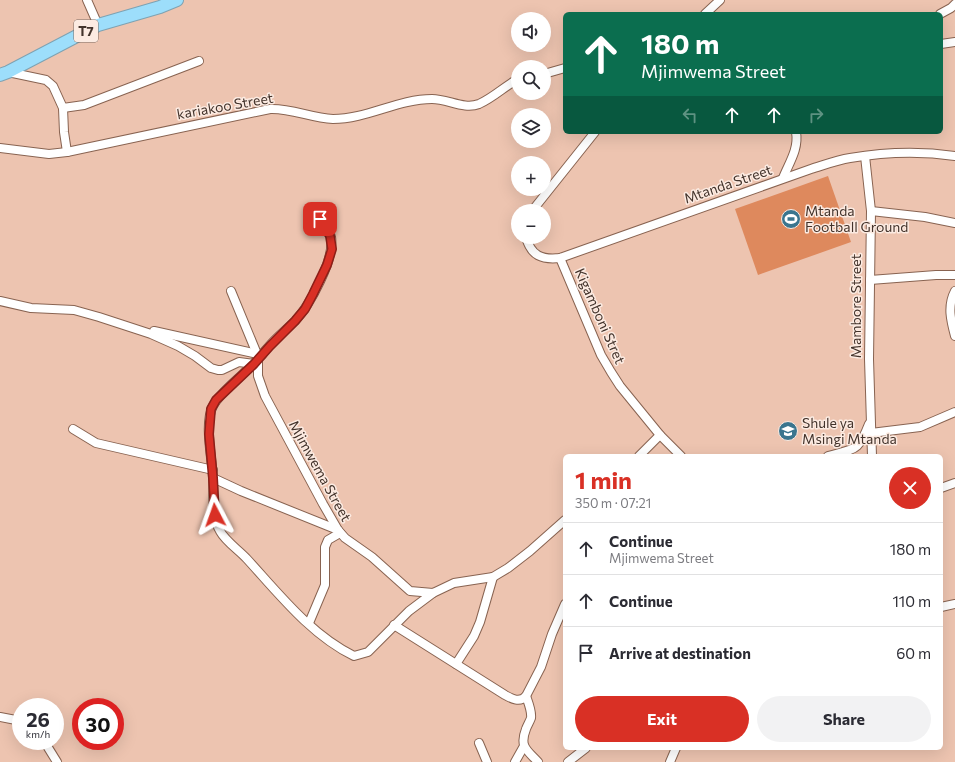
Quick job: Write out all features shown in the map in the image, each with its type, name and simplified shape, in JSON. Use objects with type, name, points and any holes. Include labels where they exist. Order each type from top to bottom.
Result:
[{"type":"highway","name":"T7","points":[[4,73],[98,25],[159,4],[177,0]]},
{"type":"street","points":[[87,0],[98,25]]},
{"type":"street","points":[[707,12],[720,0]]},
{"type":"street","points":[[943,12],[955,4]]},
{"type":"street","points":[[943,44],[955,42]]},
{"type":"street","points":[[63,108],[84,105],[199,61]]},
{"type":"street","points":[[551,72],[563,69]]},
{"type":"street","points":[[4,73],[46,80],[53,86],[63,108],[67,152]]},
{"type":"street","name":"kariakoo Street","points":[[0,148],[49,154],[67,152],[270,108],[279,108],[304,115],[333,119],[364,115],[419,100],[432,99],[450,101],[463,106],[472,106],[480,104],[511,84]]},
{"type":"street","points":[[538,204],[593,134]]},
{"type":"street","points":[[783,178],[796,148],[796,134]]},
{"type":"street","name":"Mtanda Street","points":[[529,244],[531,250],[543,258],[560,258],[783,178],[842,160],[906,152],[955,156]]},
{"type":"street","name":"Mambore Street","points":[[865,156],[871,211],[869,359],[872,454]]},
{"type":"street","points":[[313,210],[330,236],[332,249],[322,276],[305,309],[295,321],[216,400],[211,409],[209,434],[215,515],[220,531],[286,601],[332,644],[354,656],[368,652],[394,625],[432,592]]},
{"type":"street","points":[[871,211],[925,217],[955,223]]},
{"type":"street","name":"Kigamboni Stret","points":[[560,258],[601,355],[610,372],[660,435],[678,454]]},
{"type":"street","points":[[870,280],[955,275]]},
{"type":"street","points":[[955,291],[950,304],[951,319],[955,336]]},
{"type":"street","name":"Mjimwema Street","points":[[231,292],[258,358],[258,376],[265,396],[339,532],[372,557],[410,591],[432,592],[454,583],[492,577],[508,568],[530,551],[563,522]]},
{"type":"street","points":[[0,301],[31,308],[74,310],[120,324],[151,334],[178,346],[211,368],[222,370],[239,362],[258,358]]},
{"type":"street","points":[[120,324],[258,358]]},
{"type":"street","points":[[871,433],[920,427],[955,412]]},
{"type":"street","points":[[835,454],[855,448],[859,445],[871,420]]},
{"type":"street","points":[[73,430],[96,443],[213,474],[240,491],[339,532]]},
{"type":"street","points":[[641,454],[660,435]]},
{"type":"street","points":[[943,487],[955,483]]},
{"type":"street","points":[[308,623],[324,584],[325,547],[328,540],[339,532]]},
{"type":"street","points":[[456,664],[474,636],[480,622],[492,577]]},
{"type":"street","points":[[943,607],[955,604]]},
{"type":"street","points":[[394,625],[515,700],[523,699],[526,696],[541,667],[552,634],[563,609]]},
{"type":"street","points":[[526,696],[531,712],[531,719],[524,735],[523,742],[524,746],[538,762]]},
{"type":"street","points":[[0,717],[12,719]]},
{"type":"street","points":[[479,743],[487,762]]},
{"type":"street","points":[[515,762],[524,746]]},
{"type":"street","points":[[50,750],[57,762]]},
{"type":"street","points":[[568,762],[583,750]]},
{"type":"street","points":[[670,762],[675,750]]},
{"type":"shaded area","name":"Mtanda Football Ground","points":[[828,176],[851,242],[758,275],[735,209]]},
{"type":"place","name":"Mtanda Football Ground","points":[[791,219]]},
{"type":"place","name":"Shule ya Msingi Mtanda","points":[[788,431]]},
{"type":"route","points":[[215,515],[209,434],[211,409],[216,400],[258,360],[305,309],[327,265],[332,249],[330,236],[320,219]]}]
